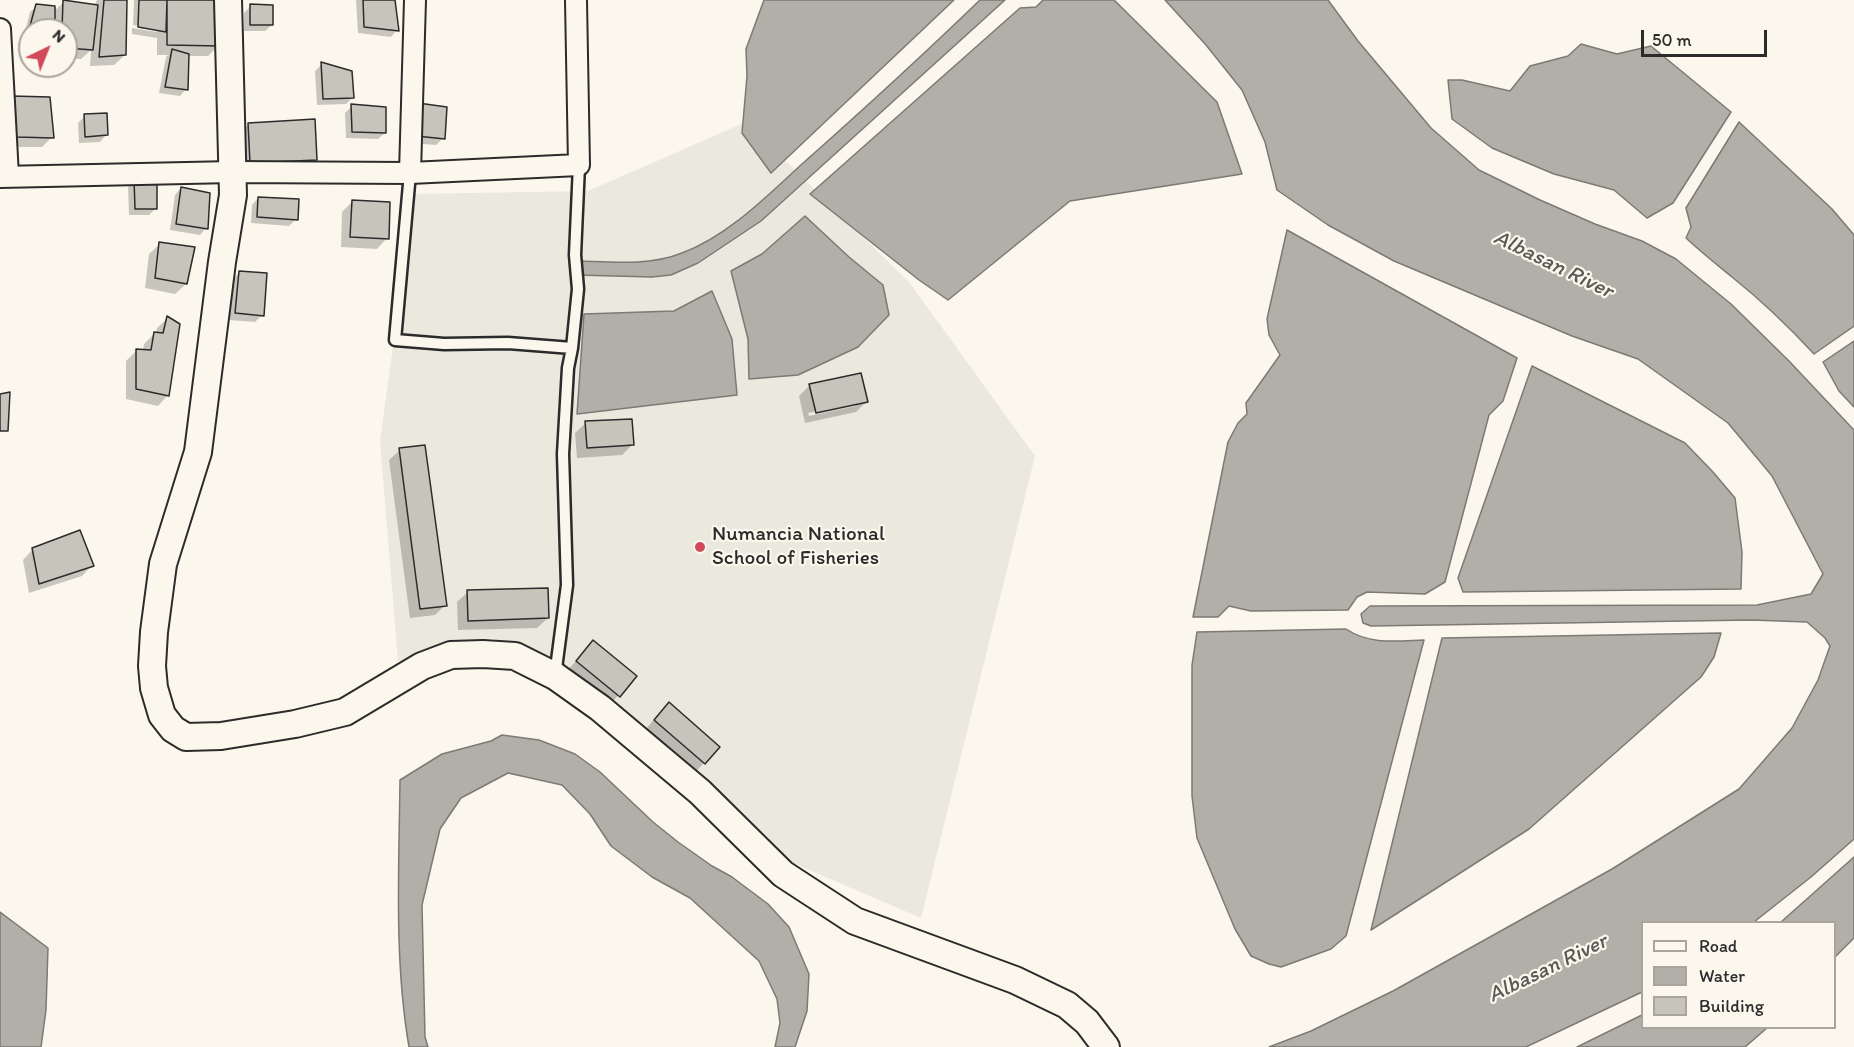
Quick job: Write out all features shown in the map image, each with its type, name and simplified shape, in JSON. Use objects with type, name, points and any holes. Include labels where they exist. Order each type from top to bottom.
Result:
[{"type":"street","points":[[228,0],[233,195],[222,262],[198,452],[162,564],[154,632],[152,666],[154,688],[162,715],[173,729],[186,737],[221,736],[295,724],[345,712],[422,666],[451,655],[515,656],[555,676],[600,708],[700,792],[783,874],[855,921],[1015,980],[1067,1005],[1087,1023],[1106,1047]]},
{"type":"street","points":[[410,172],[415,0]]},
{"type":"street","points":[[0,29],[4,177],[233,172],[410,172],[579,165],[576,0]]},
{"type":"lane","points":[[555,676],[567,585],[563,454],[568,368],[578,290],[575,255],[579,165]]},
{"type":"lane","points":[[410,172],[395,340],[444,344],[508,343],[572,348]]},
{"type":"shaded area","name":"Numancia National School of Fisheries","points":[[746,122],[909,282],[1035,456],[921,918],[793,863],[574,677],[493,638],[398,661],[380,441],[414,194],[588,191]]},
{"type":"water","points":[[764,0],[954,0],[771,173],[742,133],[747,76],[746,49]]},
{"type":"water","points":[[980,0],[1005,0],[761,221],[698,263],[671,275],[652,277],[576,275],[578,261],[644,262],[657,260],[699,246],[731,226],[761,202]]},
{"type":"water","points":[[1043,0],[1114,0],[1217,102],[1242,174],[1070,201],[948,300],[919,280],[810,194],[1020,8],[1036,7]]},
{"type":"water","name":"Albasan River","points":[[1165,0],[1328,0],[1358,41],[1431,128],[1479,170],[1595,224],[1642,241],[1676,259],[1731,304],[1854,430],[1854,839],[1755,921],[1641,921],[1641,992],[1526,1047],[1269,1047],[1311,1031],[1393,991],[1612,869],[1739,789],[1792,728],[1818,680],[1830,646],[1825,638],[1807,622],[1751,620],[1371,626],[1363,623],[1361,614],[1370,606],[1757,605],[1811,594],[1823,574],[1772,476],[1728,423],[1638,359],[1572,336],[1394,261],[1328,225],[1277,190],[1265,142],[1242,90],[1206,45]]},
{"type":"water","points":[[1581,44],[1617,54],[1651,46],[1731,112],[1673,203],[1647,218],[1614,190],[1554,174],[1492,148],[1452,119],[1448,80],[1462,80],[1510,91],[1530,66],[1568,56]]},
{"type":"water","points":[[1739,122],[1832,209],[1854,235],[1854,326],[1814,354],[1765,305],[1686,238],[1691,227],[1686,208]]},
{"type":"water","points":[[805,216],[883,285],[889,315],[858,347],[798,375],[749,379],[748,339],[731,271],[762,254]]},
{"type":"water","points":[[1287,230],[1517,358],[1503,401],[1489,415],[1445,582],[1425,594],[1367,592],[1357,597],[1348,610],[1251,611],[1229,606],[1218,617],[1193,617],[1228,442],[1238,423],[1247,414],[1246,403],[1280,355],[1269,335],[1267,319]]},
{"type":"water","points":[[712,291],[732,339],[737,395],[577,414],[584,314],[674,311]]},
{"type":"water","points":[[1854,341],[1854,407],[1839,391],[1823,362]]},
{"type":"water","points":[[1532,366],[1685,443],[1713,472],[1735,498],[1742,552],[1741,589],[1463,592],[1458,578]]},
{"type":"water","points":[[1346,629],[1374,640],[1424,640],[1346,936],[1331,949],[1281,967],[1251,956],[1235,929],[1197,838],[1192,796],[1192,665],[1197,632]]},
{"type":"water","points":[[1721,633],[1714,657],[1701,677],[1529,829],[1371,930],[1442,638]]},
{"type":"water","points":[[502,735],[539,740],[575,754],[600,772],[653,822],[678,842],[732,877],[768,904],[789,927],[809,974],[807,1011],[795,1047],[775,1047],[780,1023],[777,999],[759,961],[690,898],[652,877],[611,846],[590,814],[562,785],[508,773],[461,798],[440,829],[422,905],[425,1037],[428,1047],[409,1047],[399,947],[400,780],[442,754],[491,741]]},
{"type":"water","points":[[1854,857],[1854,938],[1836,956],[1836,921],[1782,921]]},
{"type":"water","points":[[0,912],[48,948],[46,1010],[41,1047],[0,1047]]},
{"type":"water","points":[[1641,1015],[1641,1029],[1766,1029],[1745,1047],[1577,1047]]},
{"type":"building","points":[[63,0],[98,5],[93,50],[78,49],[78,18],[62,18]]},
{"type":"building","points":[[104,0],[127,0],[126,55],[99,57]]},
{"type":"building","points":[[139,0],[167,0],[166,32],[138,27]]},
{"type":"building","points":[[167,0],[219,0],[220,46],[167,45]]},
{"type":"building","points":[[363,0],[395,0],[399,31],[364,27]]},
{"type":"building","points":[[36,4],[55,6],[55,18],[32,18]]},
{"type":"building","points":[[250,4],[273,5],[273,25],[250,25]]},
{"type":"building","points":[[172,49],[189,54],[188,90],[165,87]]},
{"type":"building","points":[[321,62],[352,71],[354,98],[323,99]]},
{"type":"building","points":[[12,96],[50,97],[54,138],[16,137]]},
{"type":"building","points":[[418,103],[447,107],[445,139],[416,136]]},
{"type":"building","points":[[351,104],[386,107],[386,133],[352,132]]},
{"type":"building","points":[[107,113],[108,135],[85,137],[84,114]]},
{"type":"building","points":[[315,119],[317,160],[250,163],[248,123]]},
{"type":"building","points":[[134,179],[157,183],[157,209],[135,209]]},
{"type":"building","points":[[181,187],[210,193],[208,229],[176,224]]},
{"type":"building","points":[[258,197],[299,199],[298,220],[257,217]]},
{"type":"building","points":[[352,200],[390,202],[389,239],[350,237]]},
{"type":"building","points":[[159,242],[195,247],[187,284],[155,278]]},
{"type":"building","points":[[239,271],[267,273],[264,316],[235,313]]},
{"type":"building","points":[[167,316],[180,324],[169,396],[136,389],[136,349],[151,350],[154,332],[163,333]]},
{"type":"building","points":[[861,373],[868,402],[816,413],[809,384]]},
{"type":"building","points":[[10,392],[8,431],[0,431],[0,394]]},
{"type":"building","points":[[632,419],[634,445],[587,448],[585,421]]},
{"type":"building","points":[[425,445],[447,606],[420,609],[399,448]]},
{"type":"building","points":[[80,530],[94,566],[39,584],[32,548]]},
{"type":"building","points":[[548,588],[549,618],[468,621],[467,590]]},
{"type":"building","points":[[593,640],[637,676],[620,697],[576,661]]},
{"type":"building","points":[[669,702],[720,747],[705,764],[654,720]]},
{"type":"place","name":"Numancia National School of Fisheries","points":[[700,547]]}]
